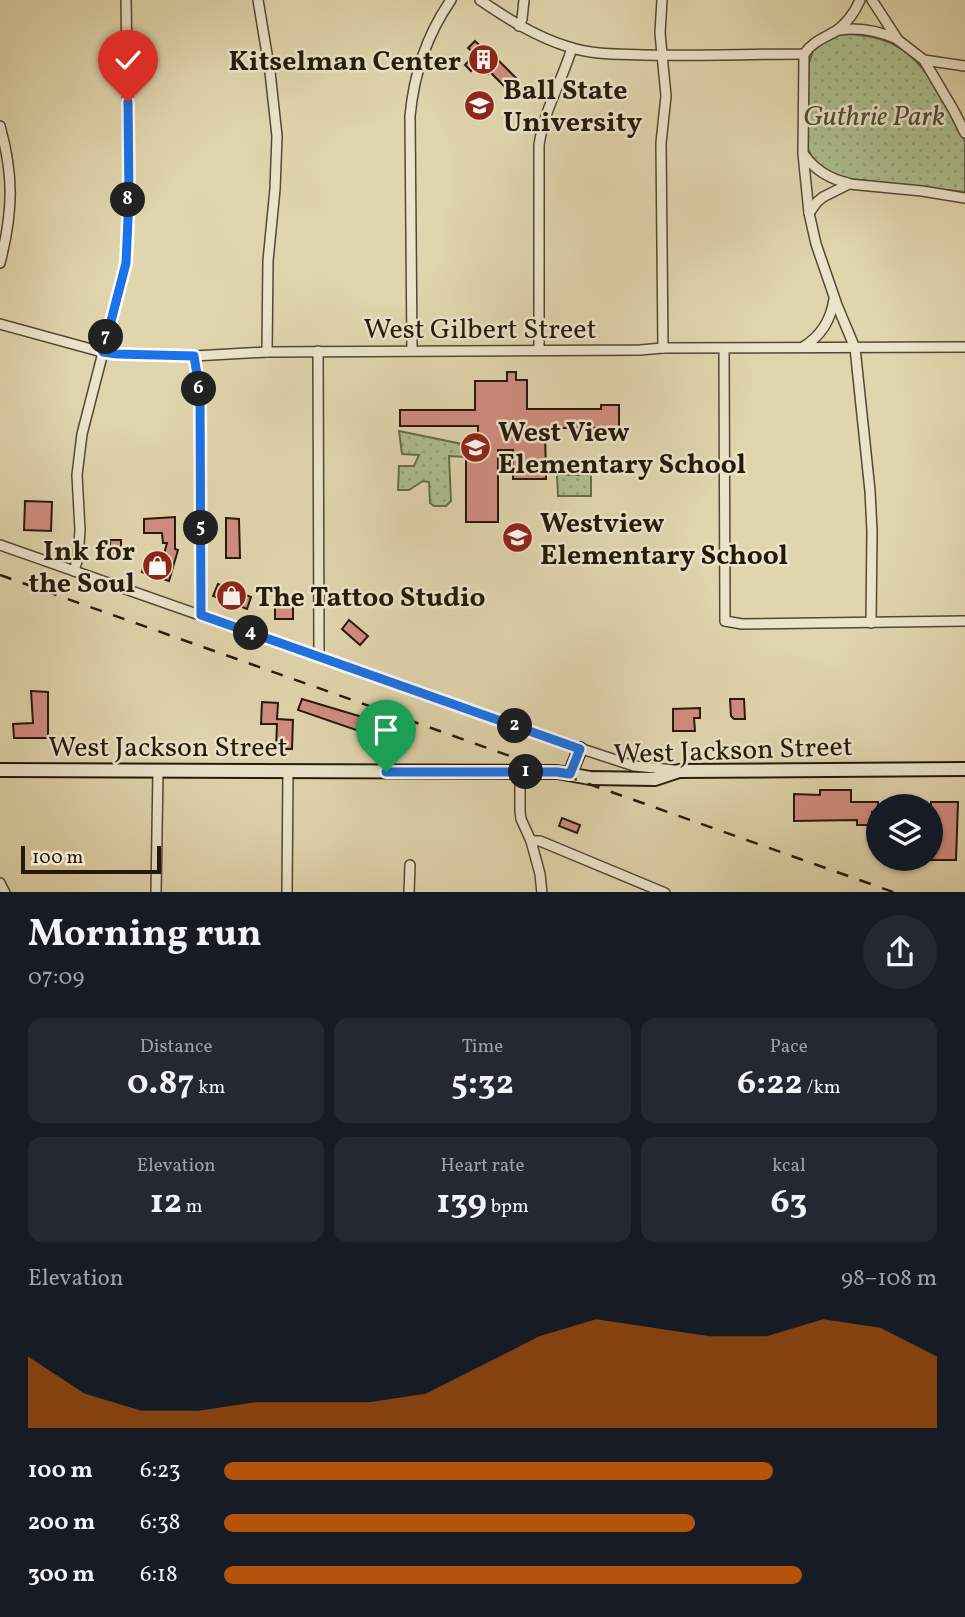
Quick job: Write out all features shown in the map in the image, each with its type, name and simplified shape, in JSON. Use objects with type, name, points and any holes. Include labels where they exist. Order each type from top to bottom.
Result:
[{"type":"main road","points":[[570,774],[580,749]]},
{"type":"main road","name":"West Jackson Street","points":[[0,770],[520,772],[570,774],[590,778],[655,779],[679,771],[965,769]]},
{"type":"street","points":[[74,571],[80,530],[77,493],[82,434],[126,263],[129,197],[126,0]]},
{"type":"street","points":[[258,0],[270,72],[276,136],[275,188],[268,261],[267,352]]},
{"type":"street","points":[[412,350],[412,94],[424,49],[451,0]]},
{"type":"street","points":[[480,0],[519,26],[546,39],[572,48],[607,54],[804,54]]},
{"type":"street","points":[[519,26],[524,0]]},
{"type":"street","points":[[662,0],[660,33],[666,96],[661,143],[663,348]]},
{"type":"street","points":[[860,0],[851,16],[837,30],[813,43],[804,54],[803,154],[816,244],[855,348],[870,491],[871,622]]},
{"type":"street","points":[[872,0],[898,40]]},
{"type":"street","points":[[837,30],[868,30],[888,35],[924,60],[965,134]]},
{"type":"street","points":[[539,350],[539,145],[545,116],[572,48]]},
{"type":"street","points":[[924,60],[965,66]]},
{"type":"street","points":[[0,126],[11,190],[7,236],[0,262]]},
{"type":"street","points":[[803,154],[817,170],[849,184],[965,198]]},
{"type":"street","points":[[810,213],[823,197],[849,184]]},
{"type":"street","points":[[801,348],[818,336],[826,325],[834,297]]},
{"type":"street","name":"West Gilbert Street","points":[[0,324],[103,352],[194,356],[318,351],[965,347]]},
{"type":"street","points":[[724,349],[725,621],[742,624],[965,621]]},
{"type":"street","points":[[318,351],[319,657]]},
{"type":"street","points":[[194,356],[200,393],[201,615]]},
{"type":"street","points":[[0,545],[580,749],[634,766],[679,771]]},
{"type":"street","points":[[156,892],[158,771]]},
{"type":"street","points":[[287,892],[288,771]]},
{"type":"street","points":[[520,772],[521,819],[531,841],[542,892]]},
{"type":"street","points":[[531,841],[540,841],[664,892]]},
{"type":"street","points":[[409,892],[410,865]]},
{"type":"street","points":[[0,883],[5,892]]},
{"type":"green space","name":"Guthrie Park","points":[[844,34],[863,35],[894,44],[917,62],[927,74],[964,138],[965,192],[851,179],[827,171],[811,156],[806,140],[809,63],[814,48],[832,37]]},
{"type":"green space","points":[[399,431],[462,444],[466,448],[466,457],[449,456],[451,501],[446,506],[434,506],[430,503],[429,482],[423,481],[409,490],[398,490],[399,466],[414,466],[419,455],[402,454]]},
{"type":"green space","points":[[557,475],[591,475],[591,496],[558,496]]},
{"type":"building","name":"Kitselman Center","points":[[475,41],[516,78],[508,86],[505,87],[490,72],[488,74],[477,65],[471,71],[465,65],[475,54],[468,48]]},
{"type":"building","name":"Westview Elementary School","points":[[507,372],[516,372],[516,380],[527,380],[527,409],[601,409],[601,405],[619,405],[619,428],[545,428],[546,479],[513,479],[513,450],[498,450],[498,522],[466,522],[466,448],[478,448],[478,426],[400,426],[400,410],[475,410],[475,381],[507,381]]},
{"type":"building","points":[[25,501],[52,502],[51,531],[24,530]]},
{"type":"building","points":[[175,517],[175,549],[178,550],[169,581],[142,572],[147,556],[162,561],[167,543],[163,543],[162,533],[144,533],[144,519]]},
{"type":"building","points":[[226,518],[239,519],[240,558],[226,558]]},
{"type":"building","points":[[110,540],[121,540],[121,558],[110,558]]},
{"type":"building","name":"The Tattoo Studio","points":[[218,584],[251,597],[247,609],[213,596]]},
{"type":"building","points":[[275,604],[293,604],[293,619],[275,619]]},
{"type":"building","points":[[349,620],[368,636],[360,645],[342,629]]},
{"type":"building","points":[[31,691],[48,692],[48,738],[14,738],[13,724],[33,723]]},
{"type":"building","points":[[302,699],[389,725],[385,740],[298,710]]},
{"type":"building","points":[[730,699],[744,699],[745,719],[734,719],[731,716]]},
{"type":"building","points":[[262,702],[278,703],[277,719],[293,720],[292,749],[276,749],[277,724],[261,724]]},
{"type":"building","points":[[700,708],[700,718],[694,718],[695,731],[673,731],[673,709]]},
{"type":"building","points":[[820,790],[851,790],[851,802],[866,802],[866,825],[857,825],[857,820],[794,821],[794,794],[820,795]]},
{"type":"building","points":[[943,802],[958,802],[956,860],[943,860]]},
{"type":"building","points":[[562,818],[580,825],[577,833],[559,826]]},
{"type":"railway","points":[[0,575],[893,892]]},
{"type":"place","name":"Kitselman Center","points":[[484,60]]},
{"type":"place","name":"Ball State University","points":[[480,105]]},
{"type":"place","name":"West View Elementary School","points":[[475,447]]},
{"type":"place","name":"Westview Elementary School","points":[[517,538]]},
{"type":"place","name":"Ink for the Soul","points":[[158,566]]},
{"type":"place","name":"The Tattoo Studio","points":[[232,596]]},
{"type":"route","points":[[128,102],[129,197],[126,263],[103,352],[194,356],[200,393],[201,615],[580,749],[570,774],[386,772]]}]
